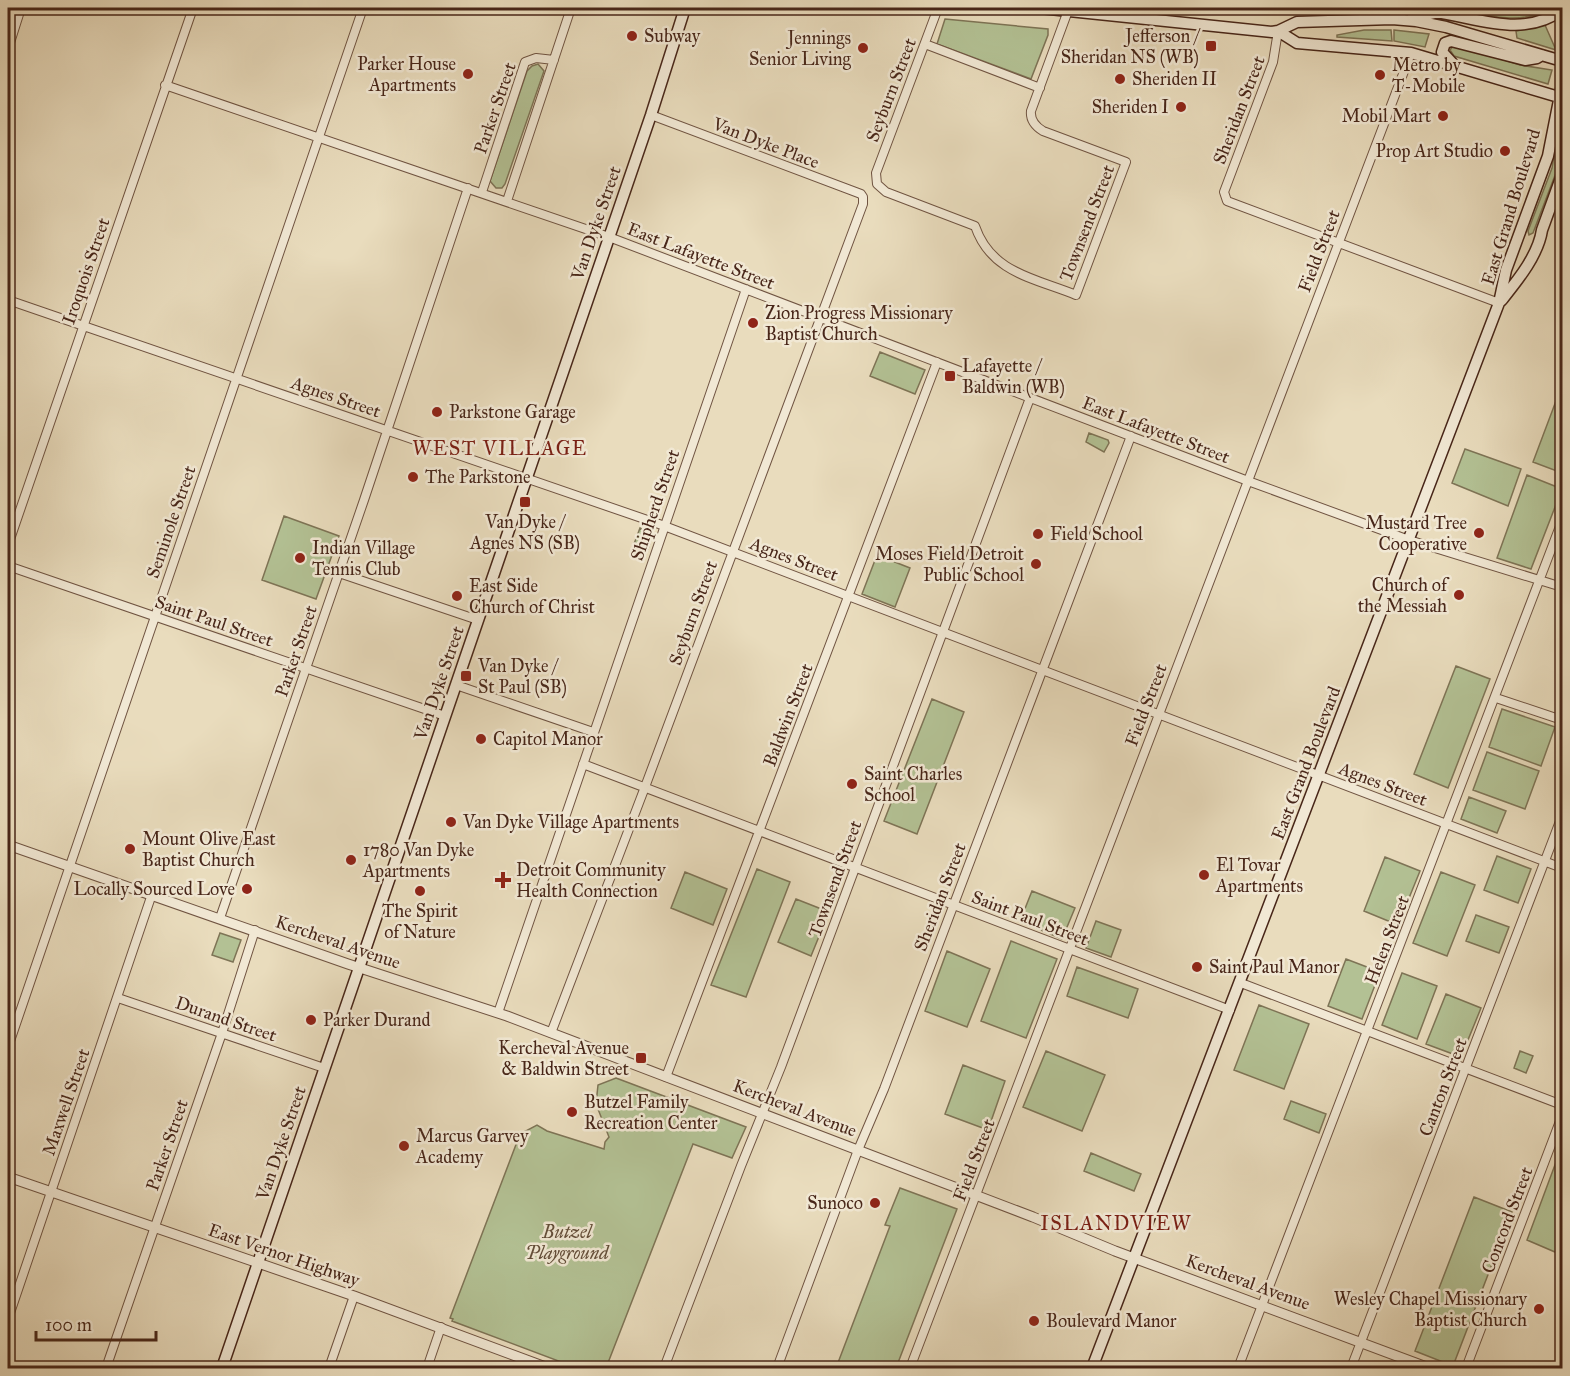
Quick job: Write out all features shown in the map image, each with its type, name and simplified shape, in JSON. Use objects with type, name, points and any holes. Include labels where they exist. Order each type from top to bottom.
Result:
[{"type":"main road","name":"Van Dyke Street","points":[[222,1368],[651,115],[685,8]]},
{"type":"main road","points":[[1040,8],[1278,31],[1297,43],[1411,53],[1561,97]]},
{"type":"main road","points":[[1401,20],[1434,13],[1517,26],[1546,20],[1563,10]]},
{"type":"main road","points":[[1278,31],[1297,22],[1401,20],[1446,27],[1563,61]]},
{"type":"main road","points":[[1455,66],[1442,52],[1445,43],[1451,40],[1525,60],[1542,55]]},
{"type":"main road","name":"East Grand Boulevard","points":[[1092,1368],[1499,303],[1506,270],[1548,156],[1563,85]]},
{"type":"main road","points":[[1551,134],[1563,120]]},
{"type":"main road","name":"East Grand Boulevard","points":[[1499,303],[1530,261],[1541,238],[1563,175]]},
{"type":"main road","points":[[1520,229],[1521,237],[1529,243],[1537,240],[1542,230]]},
{"type":"street","points":[[8,49],[21,8]]},
{"type":"street","name":"Iroquois Street","points":[[8,544],[193,8]]},
{"type":"street","name":"Seminole Street","points":[[8,1047],[363,8]]},
{"type":"street","points":[[507,201],[571,8]]},
{"type":"street","name":"Seyburn Street","points":[[938,8],[876,173],[877,184],[886,192],[975,226],[981,243],[999,263],[1076,295]]},
{"type":"street","points":[[925,44],[1040,88],[1068,9]]},
{"type":"street","name":"Sheridan Street","points":[[1278,31],[1273,62],[1224,192],[1225,198],[1230,202],[1338,243]]},
{"type":"street","name":"Field Street","points":[[910,1368],[1411,53]]},
{"type":"street","name":"Parker Street","points":[[482,192],[525,62],[536,58],[554,60]]},
{"type":"street","name":"East Lafayette Street","points":[[165,85],[609,237],[1248,481],[1409,540],[1563,587]]},
{"type":"street","name":"Townsend Street","points":[[1040,88],[1031,111],[1033,122],[1043,130],[1126,162],[1076,295]]},
{"type":"street","name":"Van Dyke Place","points":[[651,115],[861,194],[863,204]]},
{"type":"street","name":"Parker Street","points":[[220,918],[468,188]]},
{"type":"street","name":"Seyburn Street","points":[[551,1033],[863,204]]},
{"type":"street","points":[[1338,243],[1499,303]]},
{"type":"street","name":"Shipherd Street","points":[[583,764],[746,289]]},
{"type":"street","name":"Agnes Street","points":[[8,300],[664,526],[1563,868]]},
{"type":"street","name":"Baldwin Street","points":[[666,1077],[937,362]]},
{"type":"street","name":"Townsend Street","points":[[664,1368],[855,867],[1030,398]]},
{"type":"street","name":"Sheridan Street","points":[[777,1368],[1131,436]]},
{"type":"street","name":"Helen Street","points":[[1238,1368],[1563,521]]},
{"type":"street","name":"Saint Paul Street","points":[[8,566],[445,716]]},
{"type":"street","points":[[339,573],[478,620]]},
{"type":"street","points":[[456,685],[593,732]]},
{"type":"street","points":[[1496,698],[1563,720]]},
{"type":"street","points":[[498,1013],[583,764]]},
{"type":"street","name":"Saint Paul Street","points":[[583,764],[1230,1010]]},
{"type":"street","name":"Canton Street","points":[[1351,1368],[1563,816]]},
{"type":"street","name":"Kercheval Avenue","points":[[8,845],[358,967],[498,1013],[1134,1258],[1429,1368]]},
{"type":"street","name":"Maxwell Street","points":[[8,1319],[152,894]]},
{"type":"street","name":"Parker Street","points":[[106,1368],[222,1033],[255,930]]},
{"type":"street","points":[[1241,983],[1563,1105]]},
{"type":"street","name":"Durand Street","points":[[118,998],[324,1068]]},
{"type":"street","name":"Concord Street","points":[[1466,1368],[1563,1116]]},
{"type":"street","name":"East Vernor Highway","points":[[8,1177],[354,1296],[548,1368]]},
{"type":"street","points":[[329,1368],[354,1296]]},
{"type":"street","points":[[427,1368],[441,1327]]},
{"type":"green space","points":[[1449,8],[1552,8],[1540,14],[1514,18],[1488,16]]},
{"type":"green space","points":[[945,19],[1048,29],[1048,35],[1031,79],[937,44]]},
{"type":"green space","points":[[1545,25],[1556,50],[1517,38],[1516,31]]},
{"type":"green space","points":[[1364,30],[1391,30],[1392,41],[1337,37],[1337,35]]},
{"type":"green space","points":[[1394,30],[1429,34],[1425,47],[1394,41]]},
{"type":"green space","points":[[1457,45],[1520,65],[1552,70],[1548,84],[1454,56],[1450,50]]},
{"type":"green space","points":[[538,64],[544,71],[505,184],[502,188],[496,188],[490,181],[527,71]]},
{"type":"green space","points":[[1562,126],[1562,157],[1533,233],[1529,235],[1528,231],[1552,168],[1558,132]]},
{"type":"green space","points":[[880,352],[925,370],[915,394],[870,376]]},
{"type":"green space","points":[[1562,385],[1562,473],[1533,462]]},
{"type":"green space","points":[[1089,433],[1108,440],[1109,443],[1104,452],[1086,442]]},
{"type":"green space","points":[[1465,449],[1521,469],[1508,506],[1452,483]]},
{"type":"green space","points":[[1527,475],[1562,489],[1531,569],[1497,558]]},
{"type":"green space","name":"Indian Village Tennis Club","points":[[284,516],[339,536],[316,599],[262,580]]},
{"type":"green space","points":[[640,528],[653,533],[648,549],[634,544]]},
{"type":"green space","points":[[877,555],[910,568],[895,607],[862,594]]},
{"type":"green space","points":[[1456,666],[1490,679],[1448,788],[1414,774]]},
{"type":"green space","points":[[932,699],[964,712],[917,834],[884,821]]},
{"type":"green space","points":[[1502,709],[1555,727],[1541,766],[1489,747]]},
{"type":"green space","points":[[1487,752],[1539,771],[1525,809],[1473,790]]},
{"type":"green space","points":[[1469,797],[1506,811],[1497,833],[1461,819]]},
{"type":"green space","points":[[1497,856],[1531,869],[1518,903],[1484,890]]},
{"type":"green space","points":[[1385,857],[1420,871],[1398,925],[1364,911]]},
{"type":"green space","points":[[757,869],[790,882],[746,997],[711,985]]},
{"type":"green space","points":[[685,872],[727,889],[713,925],[671,908]]},
{"type":"green space","points":[[1441,872],[1475,885],[1447,956],[1413,943]]},
{"type":"green space","points":[[1032,891],[1075,908],[1062,939],[1020,921]]},
{"type":"green space","points":[[796,899],[829,912],[811,956],[778,942]]},
{"type":"green space","points":[[1476,915],[1509,927],[1499,953],[1466,941]]},
{"type":"green space","points":[[1096,921],[1121,930],[1111,957],[1086,948]]},
{"type":"green space","points":[[220,933],[241,940],[233,962],[212,955]]},
{"type":"green space","points":[[1011,941],[1057,959],[1026,1038],[981,1021]]},
{"type":"green space","points":[[947,951],[990,969],[967,1027],[925,1011]]},
{"type":"green space","points":[[1346,959],[1380,972],[1362,1019],[1328,1006]]},
{"type":"green space","points":[[1077,967],[1138,989],[1128,1018],[1067,996]]},
{"type":"green space","points":[[1402,973],[1437,986],[1417,1039],[1382,1025]]},
{"type":"green space","points":[[1446,994],[1481,1008],[1461,1057],[1426,1044]]},
{"type":"green space","points":[[1259,1005],[1309,1024],[1284,1089],[1234,1070]]},
{"type":"green space","points":[[1046,1051],[1105,1075],[1082,1131],[1023,1107]]},
{"type":"green space","points":[[1520,1051],[1533,1056],[1526,1073],[1514,1068]]},
{"type":"green space","points":[[963,1065],[1005,1081],[988,1130],[945,1114]]},
{"type":"green space","name":"Butzel Playground","points":[[616,1078],[746,1127],[732,1158],[693,1144],[606,1368],[577,1368],[452,1321],[453,1319],[450,1318],[520,1134],[537,1125],[547,1131],[604,1149],[609,1137],[596,1104],[598,1085]]},
{"type":"green space","points":[[1291,1101],[1326,1114],[1319,1133],[1284,1119]]},
{"type":"green space","points":[[1562,1146],[1562,1255],[1527,1240]]},
{"type":"green space","points":[[1091,1153],[1141,1174],[1134,1191],[1084,1171]]},
{"type":"green space","points":[[900,1188],[957,1209],[896,1368],[836,1368],[890,1226],[885,1225]]},
{"type":"green space","points":[[1474,1197],[1512,1212],[1453,1366],[1415,1351]]},
{"type":"place","name":"Subway","points":[[632,36]]},
{"type":"place","name":"Jefferson / Sheridan NS (WB)","points":[[1211,46]]},
{"type":"place","name":"Jennings Senior Living","points":[[863,48]]},
{"type":"place","name":"Parker House Apartments","points":[[468,74]]},
{"type":"place","name":"Metro by T-Mobile","points":[[1380,75]]},
{"type":"place","name":"Sheriden II","points":[[1120,79]]},
{"type":"place","name":"Sheriden I","points":[[1181,107]]},
{"type":"place","name":"Mobil Mart","points":[[1443,116]]},
{"type":"place","name":"Prop Art Studio","points":[[1505,151]]},
{"type":"place","name":"Zion Progress Missionary Baptist Church","points":[[753,323]]},
{"type":"place","name":"Lafayette / Baldwin (WB)","points":[[950,376]]},
{"type":"place","name":"Parkstone Garage","points":[[437,412]]},
{"type":"place","name":"The Parkstone","points":[[413,477]]},
{"type":"place","name":"Van Dyke / Agnes NS (SB)","points":[[525,502]]},
{"type":"place","name":"Mustard Tree Cooperative","points":[[1479,533]]},
{"type":"place","name":"Field School","points":[[1038,534]]},
{"type":"place","name":"Indian Village Tennis Club","points":[[300,558]]},
{"type":"place","name":"Moses Field Detroit Public School","points":[[1036,564]]},
{"type":"place","name":"Church of the Messiah","points":[[1459,595]]},
{"type":"place","name":"East Side Church of Christ","points":[[457,596]]},
{"type":"place","name":"Van Dyke / St Paul (SB)","points":[[466,676]]},
{"type":"place","name":"Capitol Manor","points":[[481,739]]},
{"type":"place","name":"Saint Charles School","points":[[852,784]]},
{"type":"place","name":"Van Dyke Village Apartments","points":[[451,822]]},
{"type":"place","name":"Mount Olive East Baptist Church","points":[[130,849]]},
{"type":"place","name":"1780 Van Dyke Apartments","points":[[351,860]]},
{"type":"place","name":"El Tovar Apartments","points":[[1204,875]]},
{"type":"place","name":"Detroit Community Health Connection","points":[[503,880]]},
{"type":"place","name":"Locally Sourced Love","points":[[247,889]]},
{"type":"place","name":"The Spirit of Nature","points":[[420,891]]},
{"type":"place","name":"Saint Paul Manor","points":[[1197,967]]},
{"type":"place","name":"Parker Durand","points":[[311,1020]]},
{"type":"place","name":"Kercheval Avenue & Baldwin Street","points":[[641,1058]]},
{"type":"place","name":"Butzel Family Recreation Center","points":[[572,1112]]},
{"type":"place","name":"Marcus Garvey Academy","points":[[404,1146]]},
{"type":"place","name":"Sunoco","points":[[875,1203]]},
{"type":"place","name":"Wesley Chapel Missionary Baptist Church","points":[[1539,1309]]},
{"type":"place","name":"Boulevard Manor","points":[[1034,1321]]},
{"type":"district","name":"WEST VILLAGE","points":[[500,448]]},
{"type":"district","name":"ISLANDVIEW","points":[[1116,1223]]}]
